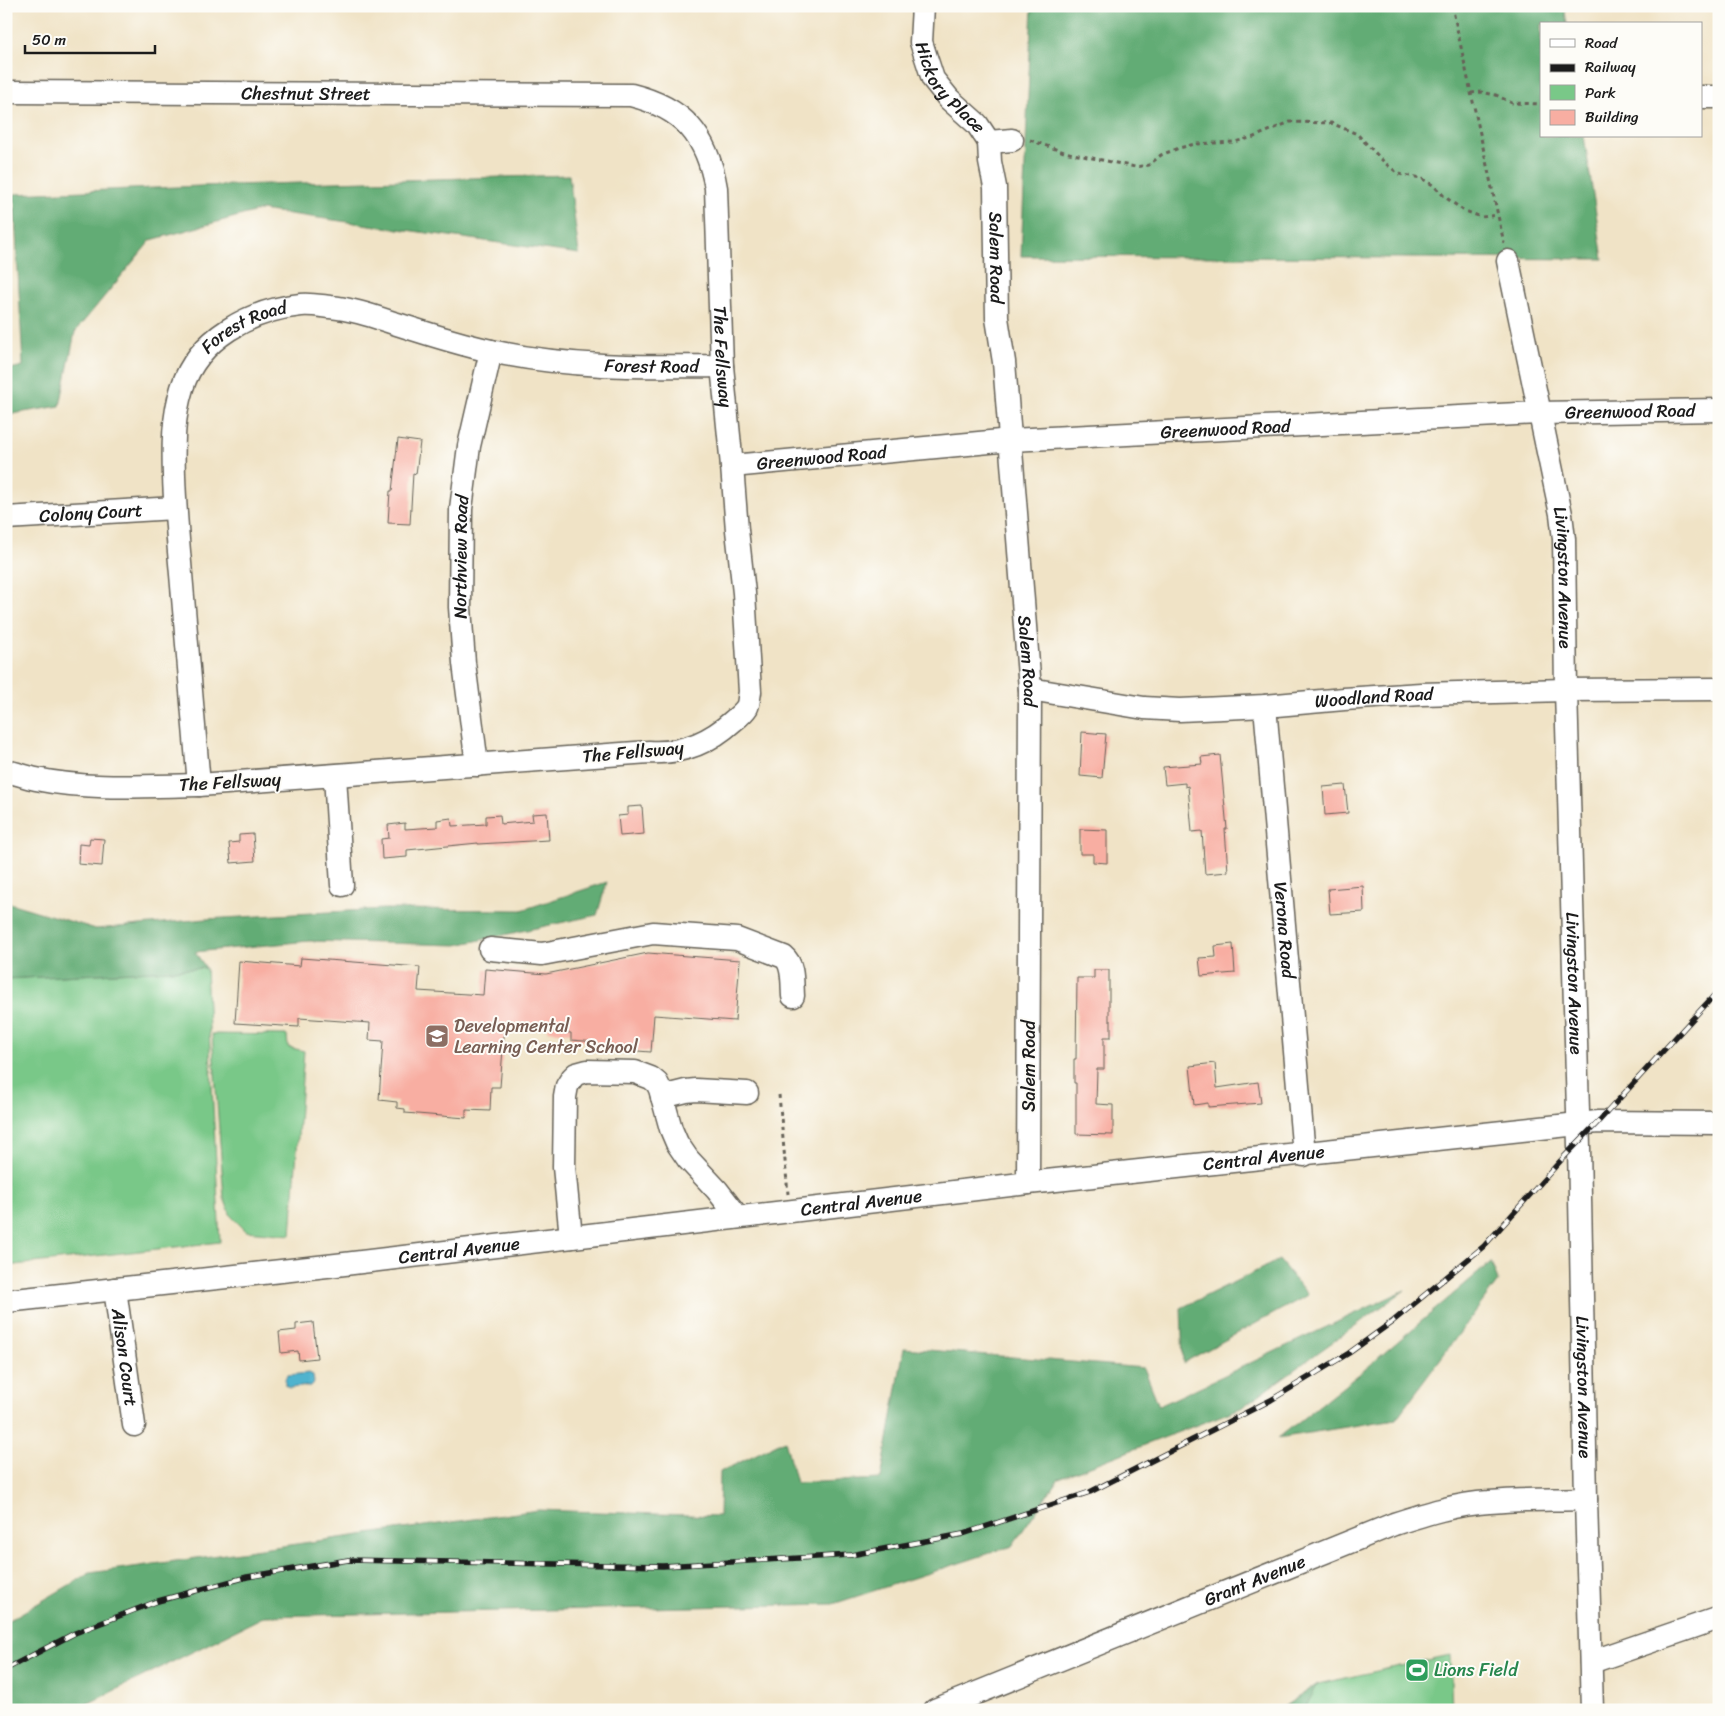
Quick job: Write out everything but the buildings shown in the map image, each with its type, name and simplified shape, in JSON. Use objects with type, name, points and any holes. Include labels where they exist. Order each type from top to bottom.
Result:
[{"type":"street","name":"Hickory Place","points":[[923,6],[921,42],[933,79],[949,99],[977,124],[989,142],[1012,140]]},
{"type":"street","name":"Chestnut Street","points":[[6,92],[606,94]]},
{"type":"street","name":"The Fellsway","points":[[6,771],[36,779],[75,784],[129,786],[199,785],[681,750],[702,744],[720,733],[746,708],[750,692],[749,669],[744,593],[722,366],[716,188],[713,168],[705,148],[693,130],[670,110],[651,100],[631,95],[606,94]]},
{"type":"street","points":[[1702,97],[1719,97]]},
{"type":"street","name":"Salem Road","points":[[989,142],[990,162],[995,187],[997,318],[1004,362],[1011,440],[1030,689],[1028,1183]]},
{"type":"street","name":"Livingston Avenue","points":[[1508,261],[1561,514],[1564,539],[1566,690],[1592,1710]]},
{"type":"street","name":"Forest Road","points":[[199,785],[175,508],[173,438],[182,386],[202,353],[216,338],[234,326],[275,309],[303,304],[333,307],[366,314],[443,338],[534,360],[641,367],[722,366]]},
{"type":"street","name":"Northview Road","points":[[477,765],[464,663],[460,607],[461,509],[469,446],[491,351]]},
{"type":"street","name":"Greenwood Road","points":[[732,466],[1011,440],[1539,413],[1719,410]]},
{"type":"street","name":"Colony Court","points":[[6,518],[175,508]]},
{"type":"street","name":"Woodland Road","points":[[1030,689],[1144,708],[1180,710],[1265,706],[1382,696],[1566,690],[1719,689]]},
{"type":"street","name":"Verona Road","points":[[1265,706],[1304,1155]]},
{"type":"street","points":[[336,776],[342,884]]},
{"type":"street","points":[[490,949],[542,954],[652,933],[737,940],[788,960],[791,968],[793,996]]},
{"type":"street","points":[[571,1237],[564,1167],[564,1108],[566,1092],[570,1082],[576,1074],[587,1071],[635,1072],[651,1078],[657,1083],[677,1142],[688,1159],[717,1190],[738,1217]]},
{"type":"street","points":[[662,1097],[696,1090],[747,1093]]},
{"type":"street","name":"Central Avenue","points":[[6,1301],[1028,1183],[1304,1155],[1578,1124],[1598,1122],[1719,1123]]},
{"type":"street","name":"Alison Court","points":[[115,1289],[134,1425]]},
{"type":"street","name":"Grant Avenue","points":[[935,1710],[1394,1524],[1456,1506],[1488,1502],[1586,1499]]},
{"type":"street","points":[[1591,1662],[1719,1618]]},
{"type":"path","points":[[1452,6],[1508,261]]},
{"type":"path","points":[[1471,93],[1481,92],[1496,95],[1512,103],[1540,104]]},
{"type":"path","points":[[1012,140],[1031,140],[1064,152],[1135,167],[1149,165],[1161,155],[1179,148],[1194,144],[1234,142],[1254,137],[1290,122],[1331,123],[1357,134],[1385,163],[1399,174],[1421,178],[1433,185],[1445,197],[1463,210],[1481,217],[1498,215]]},
{"type":"path","points":[[779,1095],[788,1194]]},
{"type":"green space","points":[[1032,6],[1564,6],[1567,22],[1540,22],[1540,138],[1584,138],[1603,259],[1021,256]]},
{"type":"green space","points":[[569,175],[579,254],[261,210],[151,240],[75,332],[60,406],[6,415],[6,370],[23,366],[14,194],[200,186]]},
{"type":"green space","points":[[607,882],[597,915],[457,945],[309,941],[195,952],[206,968],[6,979],[6,902],[96,929],[206,919],[383,909],[522,910]]},
{"type":"green space","points":[[206,968],[220,1242],[6,1266],[6,979]]},
{"type":"green space","points":[[212,1034],[287,1035],[288,1047],[304,1051],[291,1235],[246,1231],[231,1216],[224,1198]]},
{"type":"green space","points":[[1279,1260],[1308,1295],[1183,1363],[1181,1308]]},
{"type":"green space","points":[[1491,1262],[1498,1281],[1396,1419],[1278,1438],[1363,1371]]},
{"type":"green space","points":[[1405,1290],[1241,1408],[1059,1478],[1012,1546],[833,1604],[265,1616],[75,1710],[6,1710],[6,1622],[90,1573],[538,1510],[719,1516],[720,1472],[785,1440],[796,1483],[881,1479],[904,1348],[1144,1368],[1159,1406]]},
{"type":"green space","name":"Lions Field","points":[[1450,1655],[1452,1710],[1279,1710],[1318,1684]]},
{"type":"green space","points":[[1318,1684],[1304,1710],[1279,1710]]},
{"type":"water","points":[[309,1373],[313,1375],[314,1383],[311,1386],[289,1388],[285,1385],[285,1379],[288,1375]]},
{"type":"railway","points":[[6,1669],[75,1633],[158,1601],[247,1577],[348,1560],[663,1566],[851,1555],[963,1534],[1090,1492],[1271,1400],[1349,1353],[1392,1322],[1484,1246],[1719,990]]},
{"type":"place","name":"Developmental Learning Center School","points":[[437,1036]]},
{"type":"place","name":"Lions Field","points":[[1417,1670]]}]
